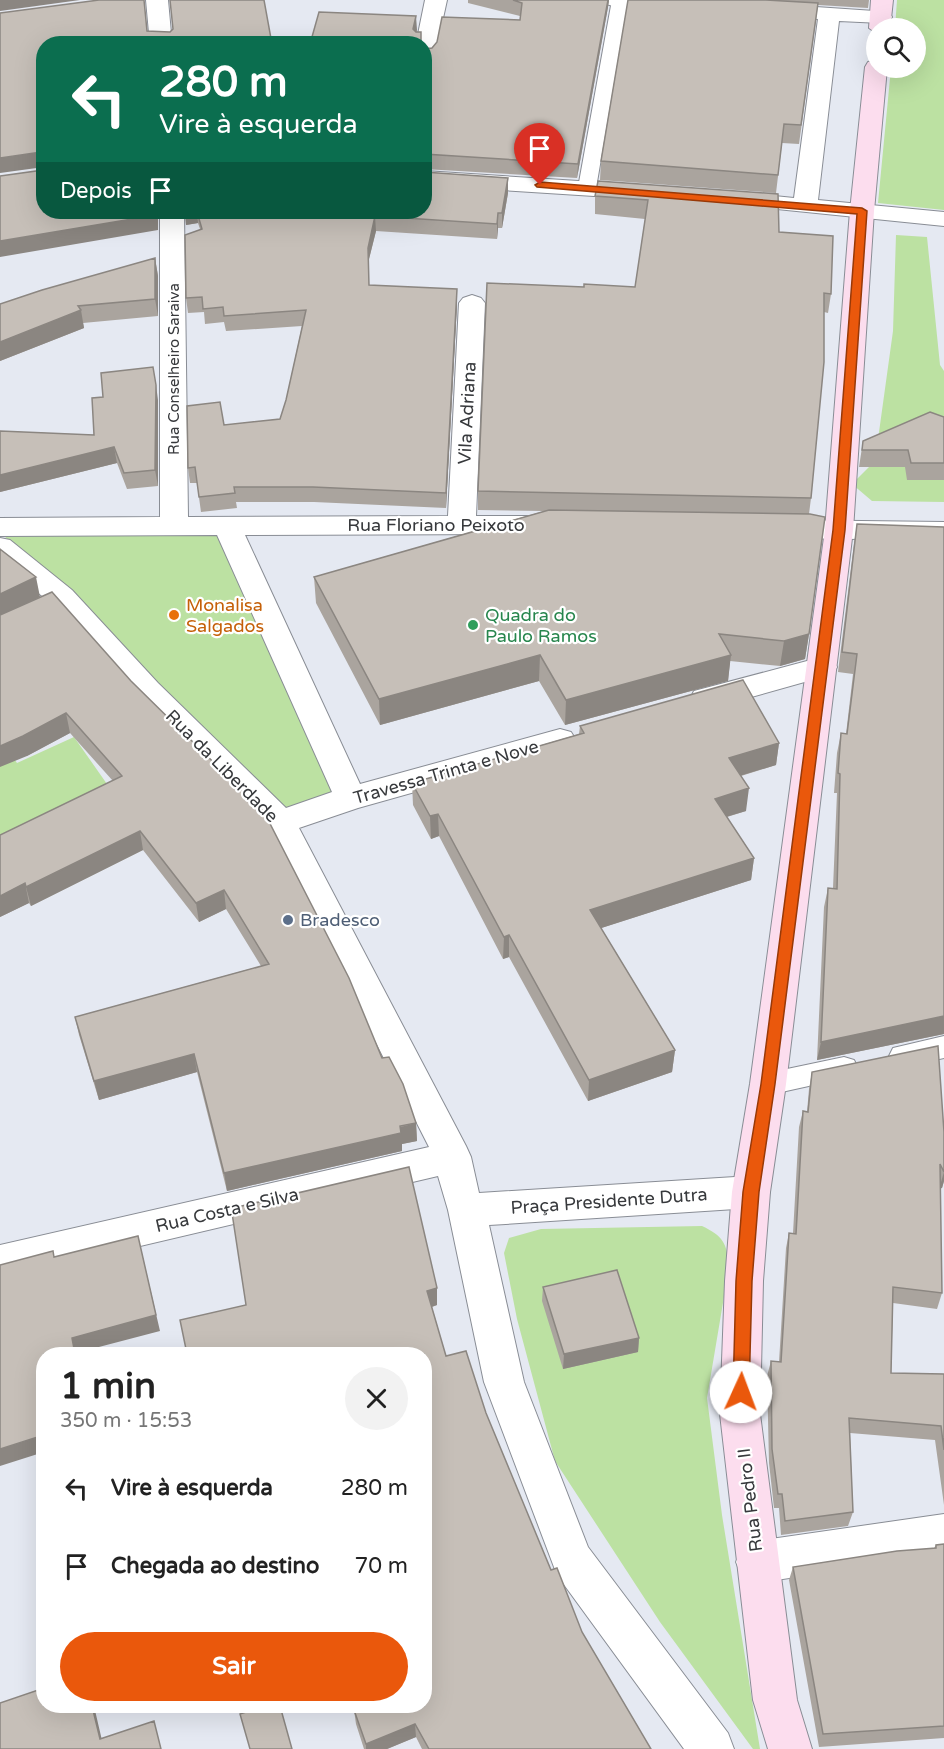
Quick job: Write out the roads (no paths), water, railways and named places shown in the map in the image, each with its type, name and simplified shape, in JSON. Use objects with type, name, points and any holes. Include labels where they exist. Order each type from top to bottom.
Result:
[{"type":"street","points":[[146,0],[157,36]]},
{"type":"street","points":[[428,36],[436,0]]},
{"type":"street","points":[[613,0],[689,5]]},
{"type":"street","points":[[747,9],[881,15]]},
{"type":"street","points":[[805,205],[829,14]]},
{"type":"street","name":"Rua Pedro II","points":[[790,1749],[775,1700],[740,1414],[744,1281],[751,1192],[768,1084],[839,530],[862,211],[875,78]]},
{"type":"street","points":[[432,178],[667,194]]},
{"type":"street","points":[[713,198],[944,219]]},
{"type":"street","name":"Rua Conselheiro Saraiva","points":[[171,219],[163,265],[174,526]]},
{"type":"street","name":"Vila Adriana","points":[[462,523],[472,303]]},
{"type":"street","name":"Rua Floriano Peixoto","points":[[0,527],[227,527],[462,523],[568,525]]},
{"type":"street","points":[[227,527],[351,798]]},
{"type":"street","points":[[756,528],[944,531]]},
{"type":"street","name":"Rua da Liberdade","points":[[0,547],[52,602],[147,691],[280,822],[453,1157]]},
{"type":"street","points":[[672,709],[822,667]]},
{"type":"street","name":"Travessa Trinta e Nove","points":[[280,822],[351,798],[592,731]]},
{"type":"street","points":[[453,1157],[458,1186],[467,1210],[504,1382],[572,1560],[712,1749]]},
{"type":"street","name":"Rua Costa e Silva","points":[[0,1262],[453,1157]]},
{"type":"street","name":"Praça Presidente Dutra","points":[[467,1210],[751,1192]]},
{"type":"street","points":[[757,1562],[944,1534]]},
{"type":"lane","points":[[587,188],[620,0]]},
{"type":"lane","points":[[768,1084],[944,1047]]},
{"type":"place","name":"Monalisa Salgados","points":[[174,615]]},
{"type":"place","name":"Quadra do Paulo Ramos","points":[[473,625]]},
{"type":"place","name":"Bradesco","points":[[288,920]]}]
